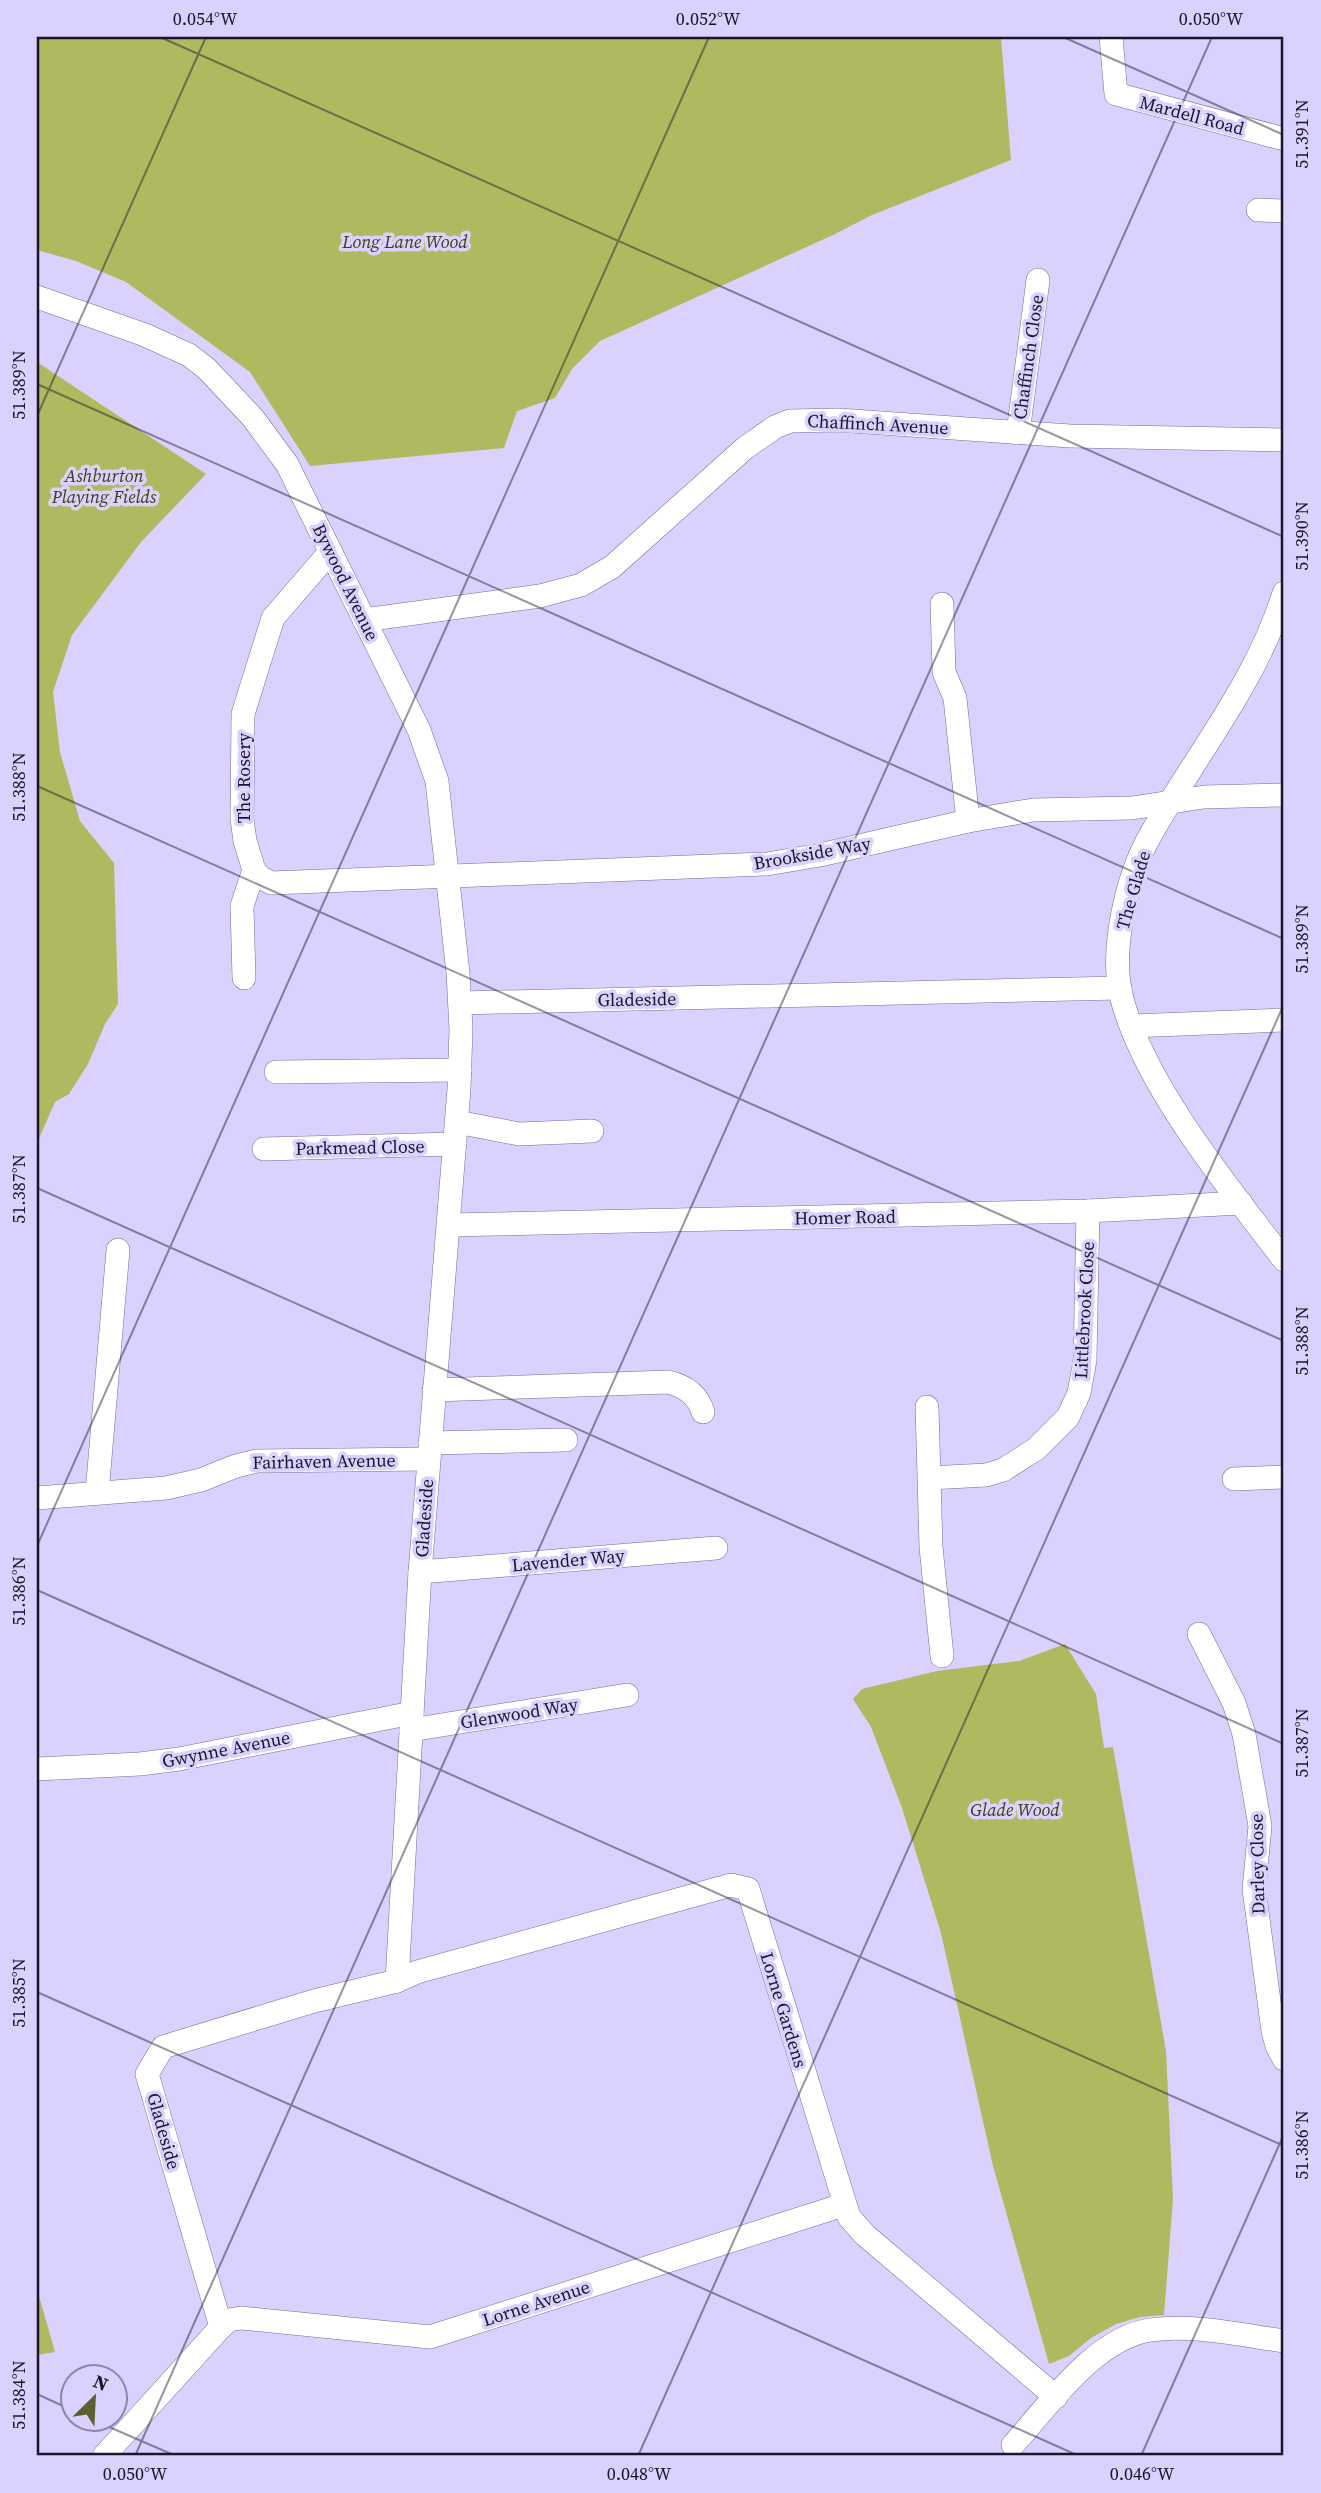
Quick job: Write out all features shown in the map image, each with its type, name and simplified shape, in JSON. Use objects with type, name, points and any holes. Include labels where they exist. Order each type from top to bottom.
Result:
[{"type":"street","name":"Mardell Road","points":[[1111,37],[1116,94],[1284,139]]},
{"type":"street","points":[[1258,210],[1284,211]]},
{"type":"street","name":"Chaffinch Close","points":[[1018,433],[1038,280]]},
{"type":"street","name":"Bywood Avenue","points":[[37,298],[145,335],[188,355],[207,369],[253,418],[282,456],[428,750],[437,781],[449,876],[460,1003]]},
{"type":"street","name":"Chaffinch Avenue","points":[[364,620],[548,595],[581,585],[612,567],[745,448],[775,427],[790,421],[829,420],[1120,438],[1284,440]]},
{"type":"street","name":"The Rosery","points":[[254,870],[249,858],[242,819],[243,714],[273,618],[330,552]]},
{"type":"street","name":"The Glade","points":[[1284,593],[1261,650],[1149,836],[1130,887],[1120,937],[1120,988],[1132,1026],[1146,1056],[1168,1097],[1284,1260]]},
{"type":"street","points":[[942,604],[944,672],[955,698],[968,821]]},
{"type":"street","name":"Brookside Way","points":[[449,876],[767,864],[820,855],[968,821],[1033,810],[1132,808],[1217,796],[1284,795]]},
{"type":"street","points":[[254,870],[271,883],[449,876]]},
{"type":"street","points":[[244,978],[242,906],[254,870]]},
{"type":"street","name":"Gladeside","points":[[221,2327],[147,2074],[163,2047],[314,2001],[397,1981],[420,1572],[456,1133],[460,1003],[1120,988]]},
{"type":"street","points":[[1132,1026],[1284,1020]]},
{"type":"street","points":[[276,1072],[460,1070]]},
{"type":"street","name":"Parkmead Close","points":[[264,1149],[456,1133],[592,1131]]},
{"type":"street","name":"Homer Road","points":[[449,1225],[1088,1211],[1241,1203]]},
{"type":"street","name":"Littlebrook Close","points":[[930,1478],[986,1475],[1003,1470],[1036,1449],[1068,1417],[1079,1393],[1085,1360],[1088,1211]]},
{"type":"street","points":[[97,1493],[118,1250]]},
{"type":"street","points":[[434,1390],[668,1382],[683,1386],[701,1405],[703,1412]]},
{"type":"street","points":[[927,1406],[931,1538],[942,1656]]},
{"type":"street","name":"Fairhaven Avenue","points":[[37,1498],[166,1488],[201,1480],[257,1461],[566,1440]]},
{"type":"street","points":[[1234,1479],[1284,1477]]},
{"type":"street","name":"Lavender Way","points":[[420,1572],[716,1548]]},
{"type":"street","name":"Darley Close","points":[[1199,1634],[1234,1703],[1244,1734],[1260,1826],[1254,1877],[1256,1905],[1273,2031],[1284,2059]]},
{"type":"street","name":"Glenwood Way","points":[[412,1721],[627,1695]]},
{"type":"street","name":"Gwynne Avenue","points":[[37,1769],[140,1764],[412,1721]]},
{"type":"street","name":"Lorne Gardens","points":[[397,1981],[417,1972],[731,1885],[748,1889],[843,2205],[849,2217],[859,2230],[1056,2397]]},
{"type":"street","name":"Lorne Avenue","points":[[221,2327],[229,2320],[241,2318],[430,2337],[843,2205]]},
{"type":"street","points":[[104,2456],[221,2327]]},
{"type":"street","points":[[1013,2445],[1101,2352],[1124,2339],[1148,2330],[1182,2330],[1284,2341]]},
{"type":"green space","name":"Long Lane Wood","points":[[37,37],[1001,37],[1011,160],[872,215],[600,341],[572,369],[555,398],[517,411],[504,448],[310,466],[250,372],[126,282],[76,261],[37,250]]},
{"type":"green space","name":"Ashburton Playing Fields","points":[[37,362],[206,474],[141,542],[72,635],[53,692],[60,752],[80,821],[114,863],[118,1004],[105,1024],[88,1064],[69,1094],[55,1102],[37,1143]]},
{"type":"green space","name":"Glade Wood","points":[[1065,1644],[1096,1694],[1104,1748],[1113,1747],[1166,2051],[1173,2199],[1164,2315],[1140,2317],[1116,2324],[1091,2338],[1069,2356],[1049,2364],[993,2166],[941,1933],[902,1808],[871,1727],[853,1699],[862,1689],[937,1671],[1019,1661]]},
{"type":"green space","points":[[37,2289],[55,2352],[37,2355]]}]
